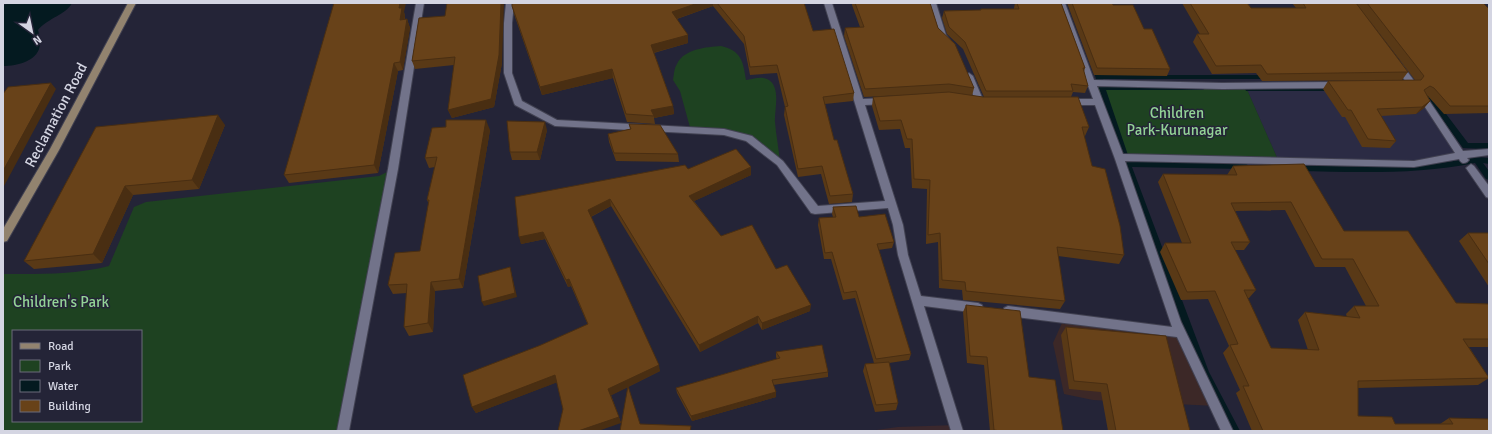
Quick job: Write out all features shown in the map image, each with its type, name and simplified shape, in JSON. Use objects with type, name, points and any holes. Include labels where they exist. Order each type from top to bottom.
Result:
[{"type":"main road","name":"Reclamation Road","points":[[3,238],[54,150],[132,3]]},
{"type":"street","points":[[343,431],[393,169],[420,3]]},
{"type":"street","points":[[510,3],[508,23],[508,73],[518,103],[555,123],[724,132],[749,138],[780,163],[815,210],[891,204]]},
{"type":"street","points":[[828,3],[898,225],[903,255],[957,431]]},
{"type":"street","points":[[932,3],[942,36],[952,45]]},
{"type":"street","points":[[1061,3],[1120,159],[1181,333],[1227,431]]},
{"type":"street","points":[[1393,59],[1412,84],[1404,84]]},
{"type":"street","points":[[966,70],[984,102],[967,100]]},
{"type":"street","points":[[1092,83],[1222,86],[1349,84]]},
{"type":"street","points":[[1423,98],[1462,157]]},
{"type":"street","points":[[860,102],[892,100]]},
{"type":"street","points":[[1059,102],[1099,102]]},
{"type":"street","points":[[1120,159],[1125,157],[1279,162],[1414,164],[1462,157],[1479,152],[1489,152]]},
{"type":"street","points":[[1471,168],[1489,194]]},
{"type":"street","points":[[916,300],[985,308]]},
{"type":"street","points":[[1000,310],[1181,333]]},
{"type":"shaded area","points":[[1412,84],[1460,155],[1433,161],[1279,162],[1245,85]]},
{"type":"shaded area","points":[[1062,323],[1181,333],[1216,406],[1093,400],[1064,394],[1053,343]]},
{"type":"shaded area","points":[[956,425],[957,431],[869,431],[898,427]]},
{"type":"green space","points":[[721,46],[728,48],[740,57],[744,67],[746,80],[765,78],[772,82],[776,93],[775,122],[780,163],[749,138],[691,131],[680,91],[673,80],[675,67],[680,59],[690,52],[702,48]]},
{"type":"green space","name":"Children Park-Kurunagar","points":[[1092,83],[1245,85],[1279,162],[1120,159]]},
{"type":"green space","name":"Children's Park","points":[[393,169],[343,431],[3,431],[3,274],[70,272],[109,266],[134,207],[146,202],[379,176]]},
{"type":"water","points":[[11,3],[72,3],[70,7],[47,22],[38,30],[40,41],[39,49],[32,58],[15,65],[3,66],[3,5]]},
{"type":"building","points":[[334,3],[400,3],[399,8],[402,8],[400,20],[407,19],[400,62],[394,63],[374,165],[284,175]]},
{"type":"building","points":[[447,3],[501,3],[499,55],[491,99],[448,110],[455,57],[412,61],[419,18],[445,16]]},
{"type":"building","points":[[512,3],[698,3],[672,12],[688,35],[651,45],[673,106],[651,110],[654,116],[626,114],[612,69],[540,87]]},
{"type":"building","points":[[717,3],[804,3],[813,31],[834,29],[854,93],[823,97],[834,140],[837,140],[853,194],[830,196],[822,166],[798,169],[785,107],[788,106],[777,65],[750,67],[744,36]]},
{"type":"building","points":[[855,3],[930,3],[938,28],[955,44],[974,88],[949,84],[865,89],[845,28],[864,27]]},
{"type":"building","points":[[1017,3],[1061,3],[1085,68],[1083,68],[1088,86],[1071,84],[1073,91],[986,91],[965,42],[949,27],[944,11],[1019,9]]},
{"type":"building","points":[[1072,3],[1112,3],[1113,5],[1133,5],[1144,29],[1152,29],[1170,69],[1097,68]]},
{"type":"building","points":[[1190,3],[1247,3],[1251,8],[1306,8],[1303,3],[1356,3],[1408,72],[1267,74],[1261,65],[1216,66],[1197,34],[1209,34]]},
{"type":"building","points":[[1367,3],[1483,3],[1489,9],[1489,106],[1450,106],[1434,88],[1430,86],[1424,90],[1430,101],[1422,107],[1377,109],[1396,141],[1368,139],[1351,110],[1348,110],[1328,81],[1421,80],[1424,76]]},
{"type":"building","points":[[51,83],[3,171],[3,94],[8,87]]},
{"type":"building","points":[[949,92],[983,97],[1078,97],[1089,127],[1082,127],[1092,166],[1105,169],[1120,226],[1124,255],[1057,247],[1065,301],[966,291],[965,282],[942,280],[940,233],[928,235],[930,180],[914,179],[912,139],[907,139],[901,120],[880,121],[873,97]]},
{"type":"building","points":[[218,115],[192,180],[125,186],[93,254],[24,261],[96,127]]},
{"type":"building","points":[[446,120],[486,120],[459,279],[431,282],[428,323],[404,327],[407,284],[388,285],[395,253],[420,251],[429,200],[427,200],[437,157],[425,158],[432,128],[446,127]]},
{"type":"building","points":[[507,121],[545,122],[537,152],[510,152]]},
{"type":"building","points":[[629,124],[660,125],[678,154],[614,153],[608,134],[631,129]]},
{"type":"building","points":[[736,149],[751,167],[689,196],[721,236],[752,225],[776,269],[787,265],[811,305],[762,323],[758,316],[699,345],[610,199],[588,210],[659,365],[608,389],[619,417],[578,431],[558,431],[563,409],[555,375],[472,407],[463,375],[541,345],[588,324],[569,279],[566,280],[543,232],[519,237],[515,197],[685,165],[688,169]]},
{"type":"building","points":[[1304,164],[1344,231],[1408,231],[1456,303],[1489,304],[1489,339],[1463,339],[1489,378],[1358,381],[1358,416],[1392,417],[1395,424],[1453,424],[1449,418],[1489,419],[1489,431],[1263,431],[1243,386],[1249,386],[1230,345],[1238,344],[1215,291],[1187,292],[1165,243],[1191,243],[1163,174],[1237,175],[1233,166]],"holes":[[[1291,202],[1322,259],[1353,259],[1379,306],[1354,306],[1360,318],[1305,312],[1319,350],[1271,348],[1244,290],[1256,290],[1231,242],[1250,242],[1231,203]]]},
{"type":"building","points":[[856,206],[859,217],[885,214],[894,242],[877,244],[911,354],[876,359],[856,291],[844,293],[832,252],[825,253],[819,218],[836,217],[833,207]]},
{"type":"building","points":[[1468,233],[1489,233],[1489,264]]},
{"type":"building","points":[[510,267],[515,293],[482,302],[478,276]]},
{"type":"building","points":[[966,305],[1020,311],[1029,377],[1055,380],[1063,431],[994,430],[987,357],[970,356]]},
{"type":"building","points":[[1066,327],[1166,336],[1190,431],[1116,431],[1107,384],[1074,381]]},
{"type":"building","points":[[822,345],[828,372],[772,380],[776,392],[691,416],[676,388],[780,358],[776,352]]},
{"type":"building","points":[[889,362],[898,403],[876,405],[865,364]]},
{"type":"building","points":[[628,386],[640,424],[691,426],[690,431],[620,431]]},
{"type":"waterway","points":[[1095,66],[1127,164]]},
{"type":"waterway","points":[[1371,79],[1398,81],[1391,71]]},
{"type":"waterway","points":[[1100,77],[1269,77]]},
{"type":"waterway","points":[[1104,88],[1203,88]]},
{"type":"waterway","points":[[1248,89],[1333,89]]},
{"type":"waterway","points":[[1429,96],[1466,146],[1489,146]]},
{"type":"waterway","points":[[1296,168],[1365,170],[1410,169],[1477,160]]},
{"type":"waterway","points":[[1477,160],[1489,161]]},
{"type":"waterway","points":[[1477,160],[1489,177]]},
{"type":"waterway","points":[[1127,164],[1245,166]]},
{"type":"waterway","points":[[1127,164],[1205,373],[1235,431]]}]
